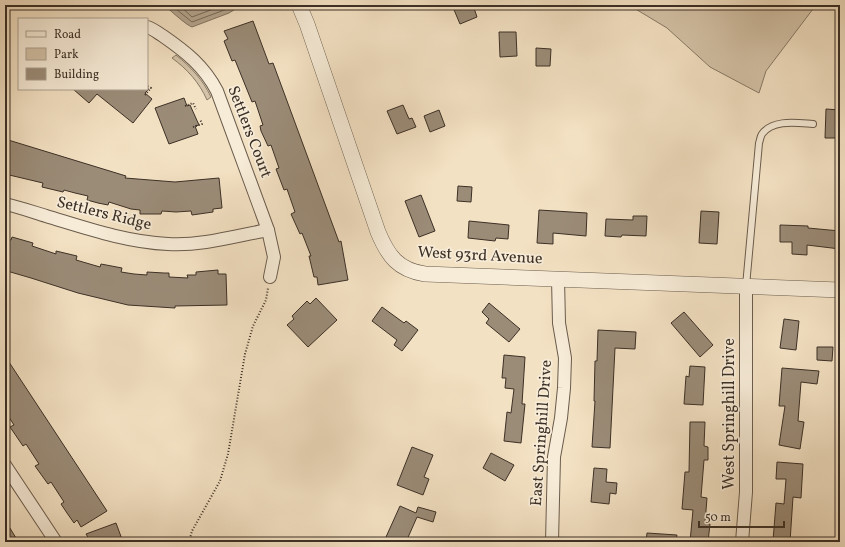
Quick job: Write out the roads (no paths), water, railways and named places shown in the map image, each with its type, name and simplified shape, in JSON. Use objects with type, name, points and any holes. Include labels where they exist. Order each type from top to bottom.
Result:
[{"type":"street","name":"West 93rd Avenue","points":[[299,5],[307,24],[378,232],[386,249],[398,264],[414,272],[425,274],[840,290]]},
{"type":"street","name":"Settlers Court","points":[[148,28],[177,46],[194,60],[210,78],[224,109],[268,230],[274,257],[270,277]]},
{"type":"street","name":"Settlers Ridge","points":[[5,204],[114,236],[156,243],[201,243],[268,230]]},
{"type":"street","name":"East Springhill Drive","points":[[552,542],[554,457],[561,418],[565,358],[559,323],[558,279]]},
{"type":"street","name":"West Springhill Drive","points":[[742,542],[746,492],[746,286]]},
{"type":"street","points":[[5,465],[56,542]]},
{"type":"lane","points":[[746,286],[758,143],[762,134],[774,125],[791,123],[813,124]]},
{"type":"water","points":[[164,5],[242,5],[229,13],[192,27]]}]
